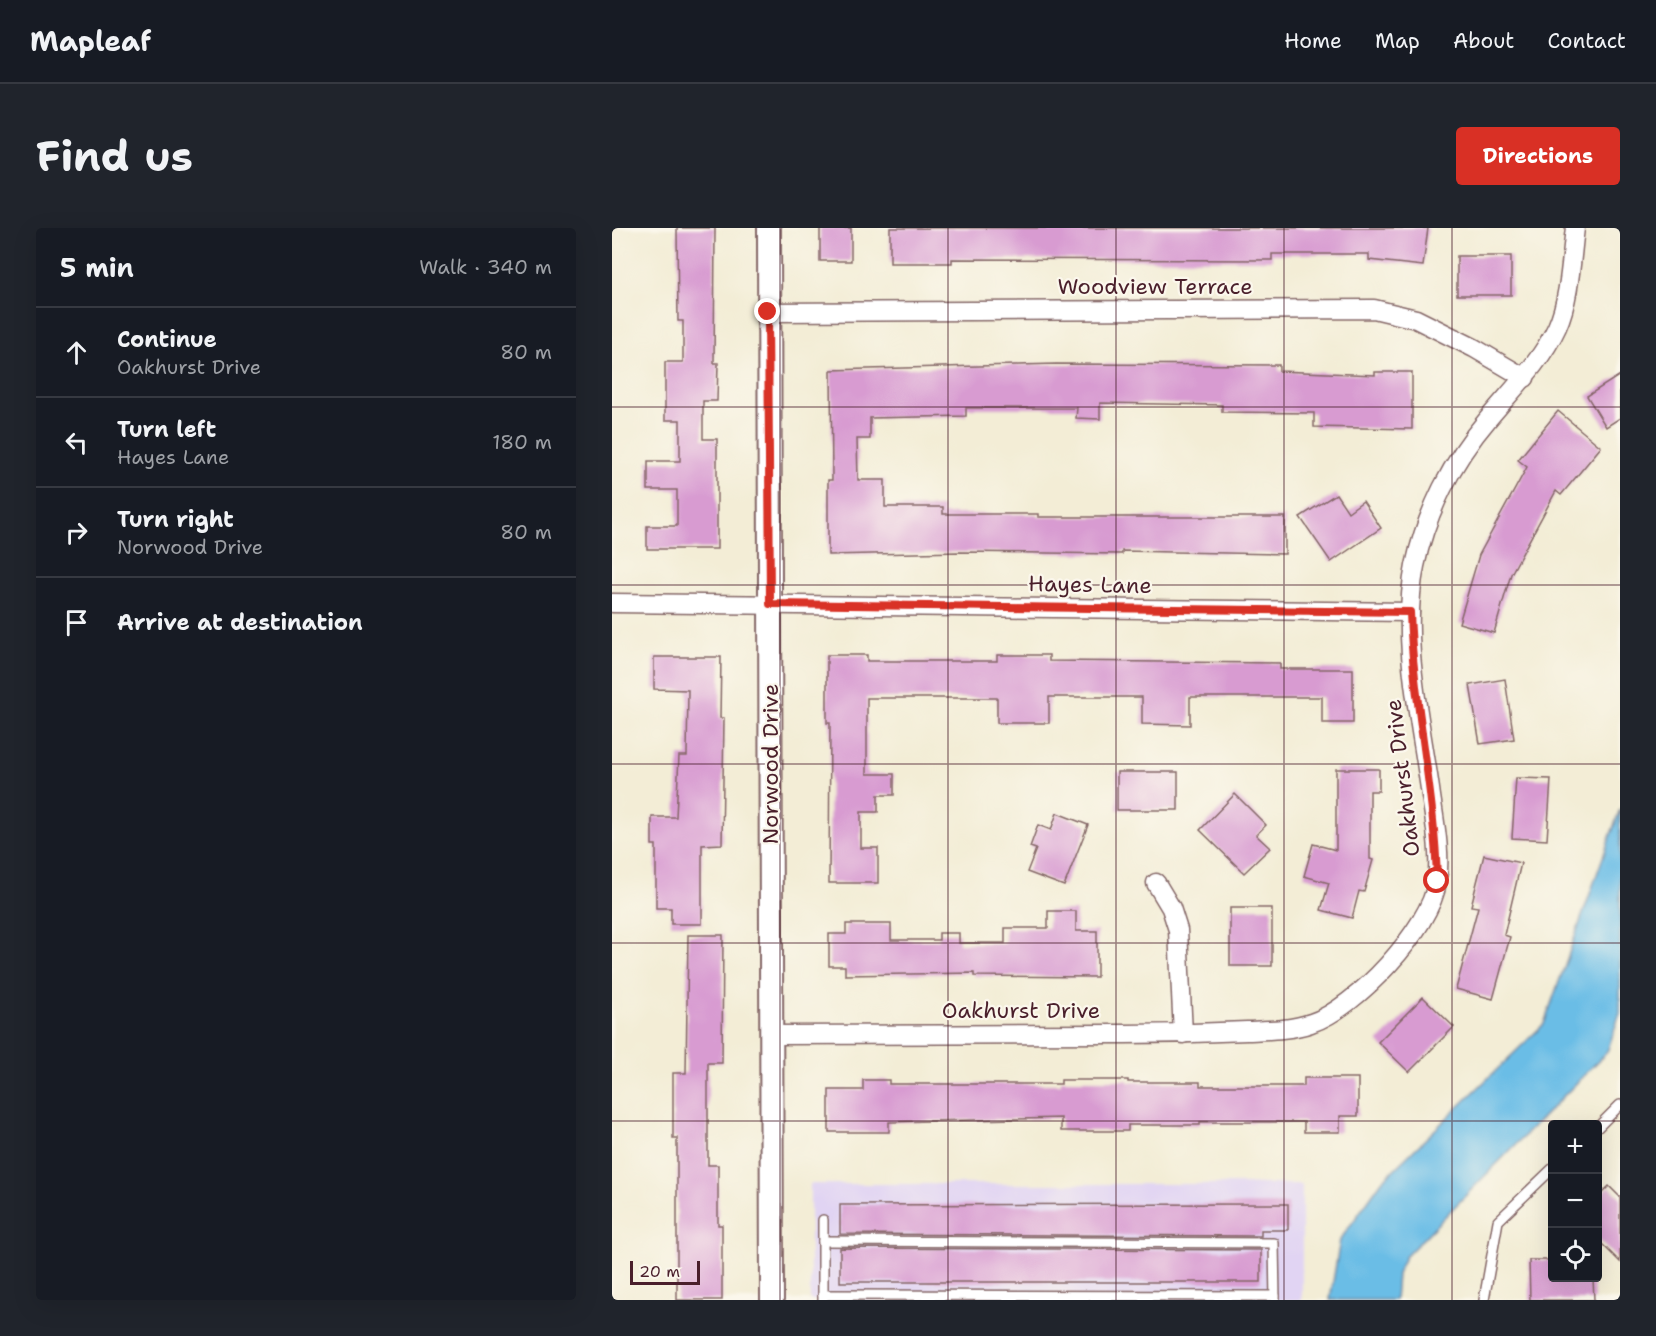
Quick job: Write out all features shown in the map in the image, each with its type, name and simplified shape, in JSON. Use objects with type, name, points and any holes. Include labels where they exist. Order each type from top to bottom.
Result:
[{"type":"street","name":"Norwood Drive","points":[[769,228],[772,1300]]},
{"type":"street","name":"Oakhurst Drive","points":[[771,1035],[1183,1034],[1292,1028],[1317,1022],[1375,978],[1414,934],[1429,912],[1437,881],[1436,829],[1412,656],[1410,612],[1420,543],[1436,500],[1455,465],[1485,422],[1525,378],[1558,326],[1567,288],[1575,228]]},
{"type":"street","name":"Woodview Terrace","points":[[768,312],[1374,309],[1416,319],[1474,348],[1525,378]]},
{"type":"street","name":"Hayes Lane","points":[[612,603],[1410,612]]},
{"type":"street","points":[[1156,883],[1171,908],[1178,930],[1183,1034]]},
{"type":"lane","points":[[1602,1122],[1620,1105]]},
{"type":"lane","points":[[1484,1300],[1498,1221],[1548,1173]]},
{"type":"lane","points":[[823,1220],[823,1241],[823,1298],[1275,1298],[1274,1243],[823,1241]]},
{"type":"shaded area","points":[[810,1184],[1302,1184],[1302,1300],[810,1300]]},
{"type":"water","points":[[1620,809],[1620,1013],[1607,1052],[1405,1257],[1397,1274],[1395,1300],[1330,1300],[1340,1240],[1382,1181],[1544,1024]]},
{"type":"building","points":[[677,228],[715,228],[714,363],[718,363],[717,401],[703,401],[703,439],[717,439],[717,549],[647,549],[647,526],[677,526],[677,490],[648,490],[648,461],[680,461],[680,420],[665,420],[665,362],[683,362],[683,321],[678,321]]},
{"type":"building","points":[[820,228],[851,228],[851,261],[820,261]]},
{"type":"building","points":[[890,228],[1428,228],[1423,266],[1369,260],[1369,254],[1272,254],[1272,260],[952,259],[952,263],[890,263]]},
{"type":"building","points":[[1457,256],[1511,256],[1511,295],[1457,295]]},
{"type":"building","points":[[1056,364],[1279,365],[1279,371],[1375,375],[1375,372],[1412,372],[1412,429],[1314,427],[1314,413],[1222,412],[1222,405],[1100,403],[1100,419],[1076,418],[1077,408],[966,408],[966,416],[870,418],[870,439],[857,439],[858,480],[885,480],[885,507],[943,507],[943,514],[1038,514],[1038,517],[1285,517],[1285,554],[1122,551],[1122,554],[960,552],[828,555],[828,480],[832,480],[831,370]]},
{"type":"building","points":[[1620,375],[1620,418],[1606,427],[1587,396]]},
{"type":"building","points":[[1558,411],[1601,447],[1561,495],[1556,491],[1511,574],[1494,633],[1459,623],[1479,555],[1527,467],[1518,460]]},
{"type":"building","points":[[1336,494],[1348,512],[1363,501],[1381,528],[1331,562],[1300,517]]},
{"type":"building","points":[[827,655],[867,655],[867,661],[997,661],[997,655],[1049,655],[1049,661],[1280,663],[1280,669],[1353,669],[1353,723],[1322,723],[1322,697],[1190,697],[1190,725],[1142,724],[1142,697],[1049,697],[1049,723],[997,723],[997,698],[867,698],[867,774],[894,774],[894,795],[878,795],[878,812],[861,812],[861,848],[878,848],[878,883],[829,883],[830,723],[827,723]]},
{"type":"building","points":[[654,657],[721,657],[720,718],[724,718],[722,844],[702,845],[702,924],[671,924],[671,908],[656,908],[656,845],[652,845],[652,817],[676,817],[679,756],[687,756],[688,690],[654,689]]},
{"type":"building","points":[[1505,679],[1514,739],[1480,744],[1470,685]]},
{"type":"building","points":[[1336,769],[1379,769],[1379,791],[1370,791],[1370,859],[1373,860],[1364,892],[1359,891],[1352,918],[1321,910],[1329,883],[1304,876],[1313,844],[1336,850]]},
{"type":"building","points":[[1117,772],[1178,772],[1178,810],[1117,810]]},
{"type":"building","points":[[1516,778],[1551,779],[1547,840],[1512,838]]},
{"type":"building","points":[[1235,794],[1266,825],[1256,835],[1270,848],[1244,873],[1200,830]]},
{"type":"building","points":[[1057,813],[1088,825],[1064,886],[1027,872],[1036,849],[1030,847],[1038,825],[1051,830]]},
{"type":"building","points":[[1484,855],[1521,863],[1504,935],[1510,937],[1493,999],[1456,989],[1478,907],[1471,906]]},
{"type":"building","points":[[1230,908],[1272,908],[1272,966],[1230,966]]},
{"type":"building","points":[[1048,911],[1076,911],[1076,931],[1097,931],[1097,977],[974,976],[974,973],[845,975],[845,966],[829,966],[829,934],[846,934],[846,924],[891,924],[891,940],[939,940],[939,933],[959,933],[959,943],[1005,943],[1005,928],[1048,928]]},
{"type":"building","points":[[688,935],[723,935],[722,1063],[708,1063],[708,1165],[718,1165],[718,1225],[722,1225],[722,1300],[677,1300],[677,1138],[673,1138],[673,1073],[686,1073]]},
{"type":"building","points":[[1423,997],[1454,1027],[1409,1072],[1378,1042]]},
{"type":"building","points":[[1304,1078],[1358,1078],[1358,1116],[1340,1116],[1340,1132],[1304,1132],[1304,1122],[1200,1122],[1200,1125],[1128,1125],[1128,1131],[1061,1131],[1061,1118],[889,1122],[889,1132],[829,1132],[829,1090],[863,1090],[863,1080],[889,1080],[889,1084],[1061,1084],[1061,1080],[1128,1080],[1128,1082],[1200,1082],[1200,1086],[1304,1086]]},
{"type":"building","points":[[1609,1186],[1620,1197],[1620,1262],[1602,1244],[1602,1193]]},
{"type":"building","points":[[1288,1204],[1288,1230],[1261,1230],[1261,1236],[840,1234],[840,1205]]},
{"type":"building","points":[[840,1248],[1261,1250],[1261,1282],[840,1282]]},
{"type":"building","points":[[1529,1260],[1548,1260],[1548,1282],[1593,1282],[1594,1300],[1530,1300]]},
{"type":"route","points":[[768,312],[770,604],[1410,612],[1412,656],[1436,829],[1437,881]]}]
